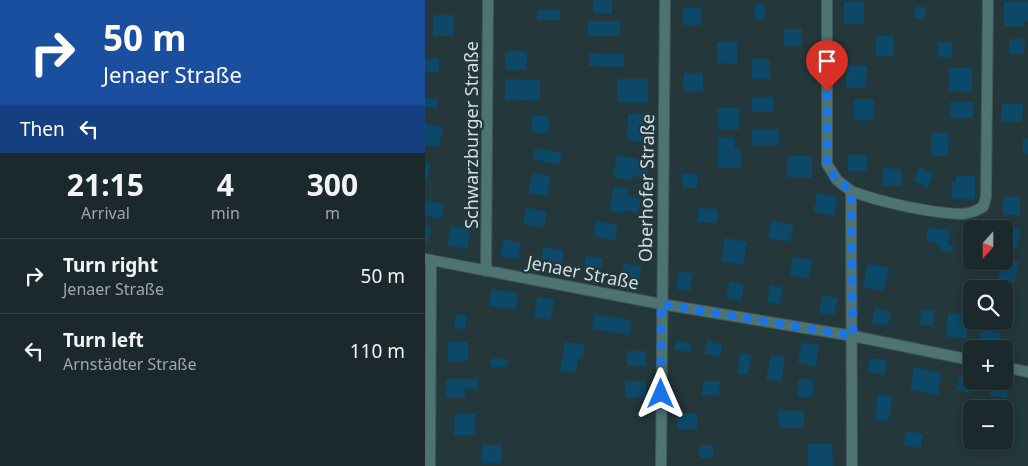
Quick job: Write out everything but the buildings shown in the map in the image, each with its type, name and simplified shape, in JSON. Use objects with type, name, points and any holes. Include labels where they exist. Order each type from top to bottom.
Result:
[{"type":"street","name":"Schwarzburger Straße","points":[[486,271],[488,0]]},
{"type":"street","name":"Oberhofer Straße","points":[[661,466],[665,0]]},
{"type":"street","points":[[827,0],[827,164],[837,180],[851,191],[869,198],[962,214],[974,212],[983,207],[986,197],[988,0]]},
{"type":"street","points":[[851,191],[852,466]]},
{"type":"street","name":"Jenaer Straße","points":[[428,259],[661,304],[853,336],[963,358]]},
{"type":"street","points":[[428,259],[429,466]]},
{"type":"street","points":[[1013,369],[1028,372]]},
{"type":"route","points":[[661,394],[661,304],[853,336],[851,191],[837,180],[827,164],[827,91]]}]
